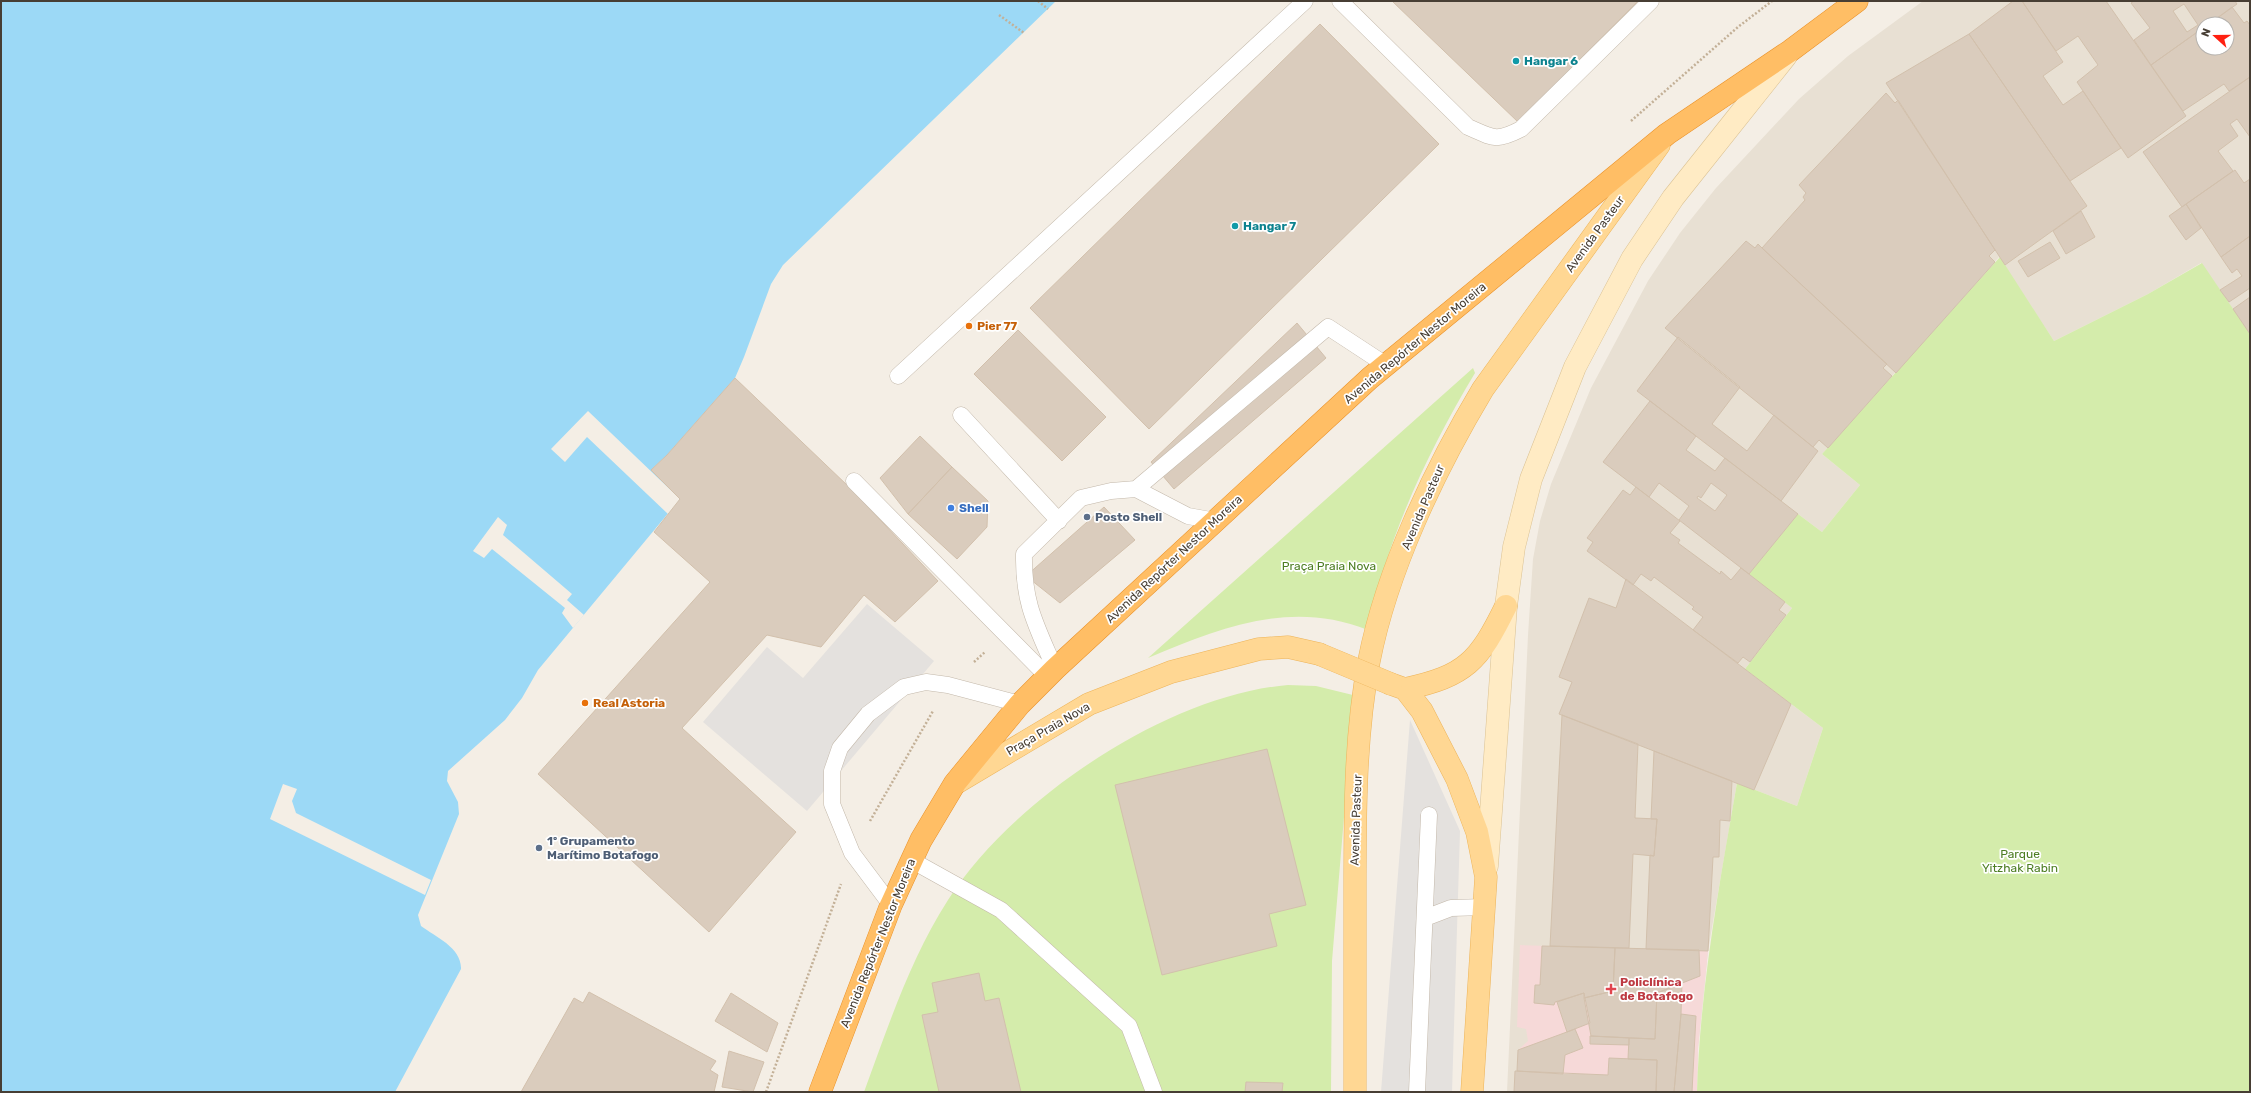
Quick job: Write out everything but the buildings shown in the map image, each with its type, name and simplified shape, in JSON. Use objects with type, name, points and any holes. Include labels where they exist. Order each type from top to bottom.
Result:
[{"type":"highway","name":"Avenida Pasteur","points":[[1667,134],[1790,51],[1857,1]]},
{"type":"highway","name":"Avenida Repórter Nestor Moreira","points":[[820,1092],[891,905],[911,860],[955,783],[1020,704],[1051,672],[1386,365],[1667,134]]},
{"type":"main road","name":"Avenida Pasteur","points":[[1355,1092],[1355,806],[1363,696],[1369,659],[1394,577],[1421,506],[1458,431],[1483,389],[1667,134]]},
{"type":"main road","points":[[1398,687],[1438,681],[1461,671],[1481,650],[1493,632],[1506,606]]},
{"type":"main road","name":"Praça Praia Nova","points":[[955,783],[1089,704],[1171,672],[1259,649],[1288,647],[1319,654],[1398,687],[1422,711],[1456,779],[1477,832],[1486,877]]},
{"type":"main road","name":"Avenida Pasteur","points":[[1472,1092],[1486,877]]},
{"type":"street","name":"Avenida Pasteur","points":[[1486,877],[1506,606],[1514,547],[1531,479],[1575,367],[1603,310],[1632,259],[1673,198],[1790,51]]},
{"type":"lane","points":[[898,376],[1305,1]]},
{"type":"lane","points":[[1340,1],[1468,127],[1488,136],[1503,138],[1521,129],[1651,1]]},
{"type":"lane","points":[[1136,489],[1328,327],[1386,365]]},
{"type":"lane","points":[[961,415],[1059,520]]},
{"type":"lane","points":[[854,481],[1051,672]]},
{"type":"lane","points":[[1051,672],[1030,613],[1023,580],[1024,554],[1081,498],[1110,491],[1136,489],[1188,516],[1216,521]]},
{"type":"lane","points":[[891,905],[852,853],[832,804],[832,771],[840,748],[868,714],[904,687],[926,682],[948,685],[1020,704]]},
{"type":"lane","points":[[1417,1092],[1429,815]]},
{"type":"lane","points":[[911,860],[1001,910],[1129,1026],[1154,1092]]},
{"type":"lane","points":[[1425,918],[1451,908],[1485,907]]},
{"type":"path","points":[[1038,1],[1048,9]]},
{"type":"path","points":[[999,15],[1024,33]]},
{"type":"shaded area","points":[[1923,1],[2250,1],[2250,334],[2201,263],[2148,294],[2054,341],[1999,257],[1822,454],[1860,485],[1822,532],[1798,514],[1785,602],[1792,608],[1745,669],[1823,728],[1797,806],[1737,783],[1708,951],[1698,1048],[1697,1092],[1507,1092],[1528,635],[1533,559],[1540,521],[1551,484],[1591,388],[1648,281],[1680,233],[1716,188],[1799,99],[1848,56]]},
{"type":"shaded area","points":[[867,604],[934,661],[807,811],[703,722],[767,647],[803,678]]},
{"type":"shaded area","points":[[1410,720],[1460,831],[1452,1092],[1381,1092]]},
{"type":"shaded area","name":"Policlínica de Botafogo","points":[[1520,945],[1708,951],[1698,1048],[1697,1092],[1516,1092],[1518,1050],[1528,1041],[1526,1029],[1517,1027]]},
{"type":"green space","name":"Parque Yitzhak Rabin","points":[[2000,257],[2054,341],[2148,294],[2202,263],[2250,334],[2250,1092],[1697,1092],[1702,1014],[1711,937],[1737,783],[1797,806],[1823,728],[1745,669],[1792,608],[1749,574],[1798,514],[1822,532],[1860,485],[1822,454]]},
{"type":"green space","name":"Praça Praia Nova","points":[[1473,368],[1475,373],[1457,403],[1425,465],[1398,529],[1386,562],[1368,630],[1339,621],[1311,617],[1283,617],[1256,621],[1229,628],[1148,658]]},
{"type":"green space","points":[[1288,685],[1316,686],[1357,696],[1345,805],[1332,961],[1331,1092],[864,1092],[891,1018],[911,970],[934,923],[948,900],[976,862],[1011,825],[1052,790],[1097,758],[1145,731],[1193,709],[1242,693]]},
{"type":"water","points":[[1,1],[1056,1],[783,265],[771,284],[735,378],[667,455],[651,470],[680,499],[538,670],[522,698],[505,720],[448,771],[447,781],[458,802],[459,814],[418,915],[421,926],[453,949],[460,962],[461,969],[395,1092],[1,1092]]},
{"type":"pier","points":[[588,411],[680,499],[668,514],[587,437],[565,462],[551,449]]},
{"type":"pier","points":[[498,517],[507,525],[503,535],[572,594],[567,600],[584,615],[573,628],[562,613],[565,608],[492,549],[484,558],[473,551]]},
{"type":"pier","points":[[283,784],[297,789],[292,801],[296,813],[431,880],[425,895],[270,819]]},
{"type":"place","name":"Hangar 6","points":[[1516,61]]},
{"type":"place","name":"Hangar 7","points":[[1235,226]]},
{"type":"place","name":"Pier 77","points":[[969,326]]},
{"type":"place","name":"Shell","points":[[951,508]]},
{"type":"place","name":"Posto Shell","points":[[1087,517]]},
{"type":"place","name":"Real Astoria","points":[[585,703]]},
{"type":"place","name":"1º Grupamento Marítimo Botafogo","points":[[539,848]]},
{"type":"place","name":"Policlínica de Botafogo","points":[[1611,989]]}]
